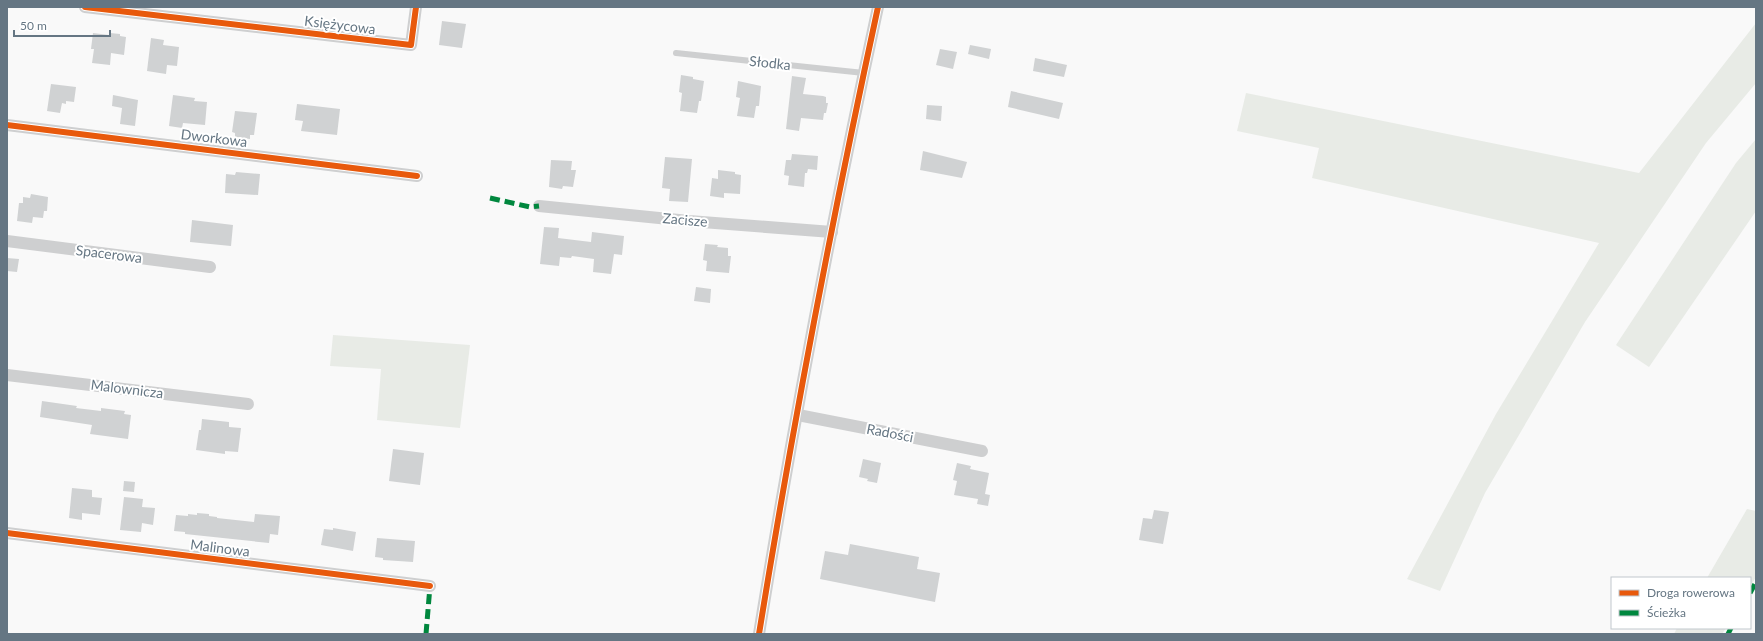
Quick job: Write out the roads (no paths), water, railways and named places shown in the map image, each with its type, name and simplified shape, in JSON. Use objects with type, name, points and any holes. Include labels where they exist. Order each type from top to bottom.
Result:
[{"type":"street","name":"Księżycowa","points":[[85,7],[410,45],[416,7]]},
{"type":"street","points":[[759,634],[832,232],[878,7]]},
{"type":"street","name":"Dworkowa","points":[[7,125],[417,176]]},
{"type":"street","name":"Zacisze","points":[[539,206],[689,221],[832,232]]},
{"type":"street","name":"Spacerowa","points":[[7,241],[210,267]]},
{"type":"street","name":"Malownicza","points":[[7,375],[248,404]]},
{"type":"street","name":"Radości","points":[[798,415],[982,451]]},
{"type":"street","name":"Malinowa","points":[[7,533],[430,586]]},
{"type":"lane","name":"Słodka","points":[[676,54],[864,73]]}]
